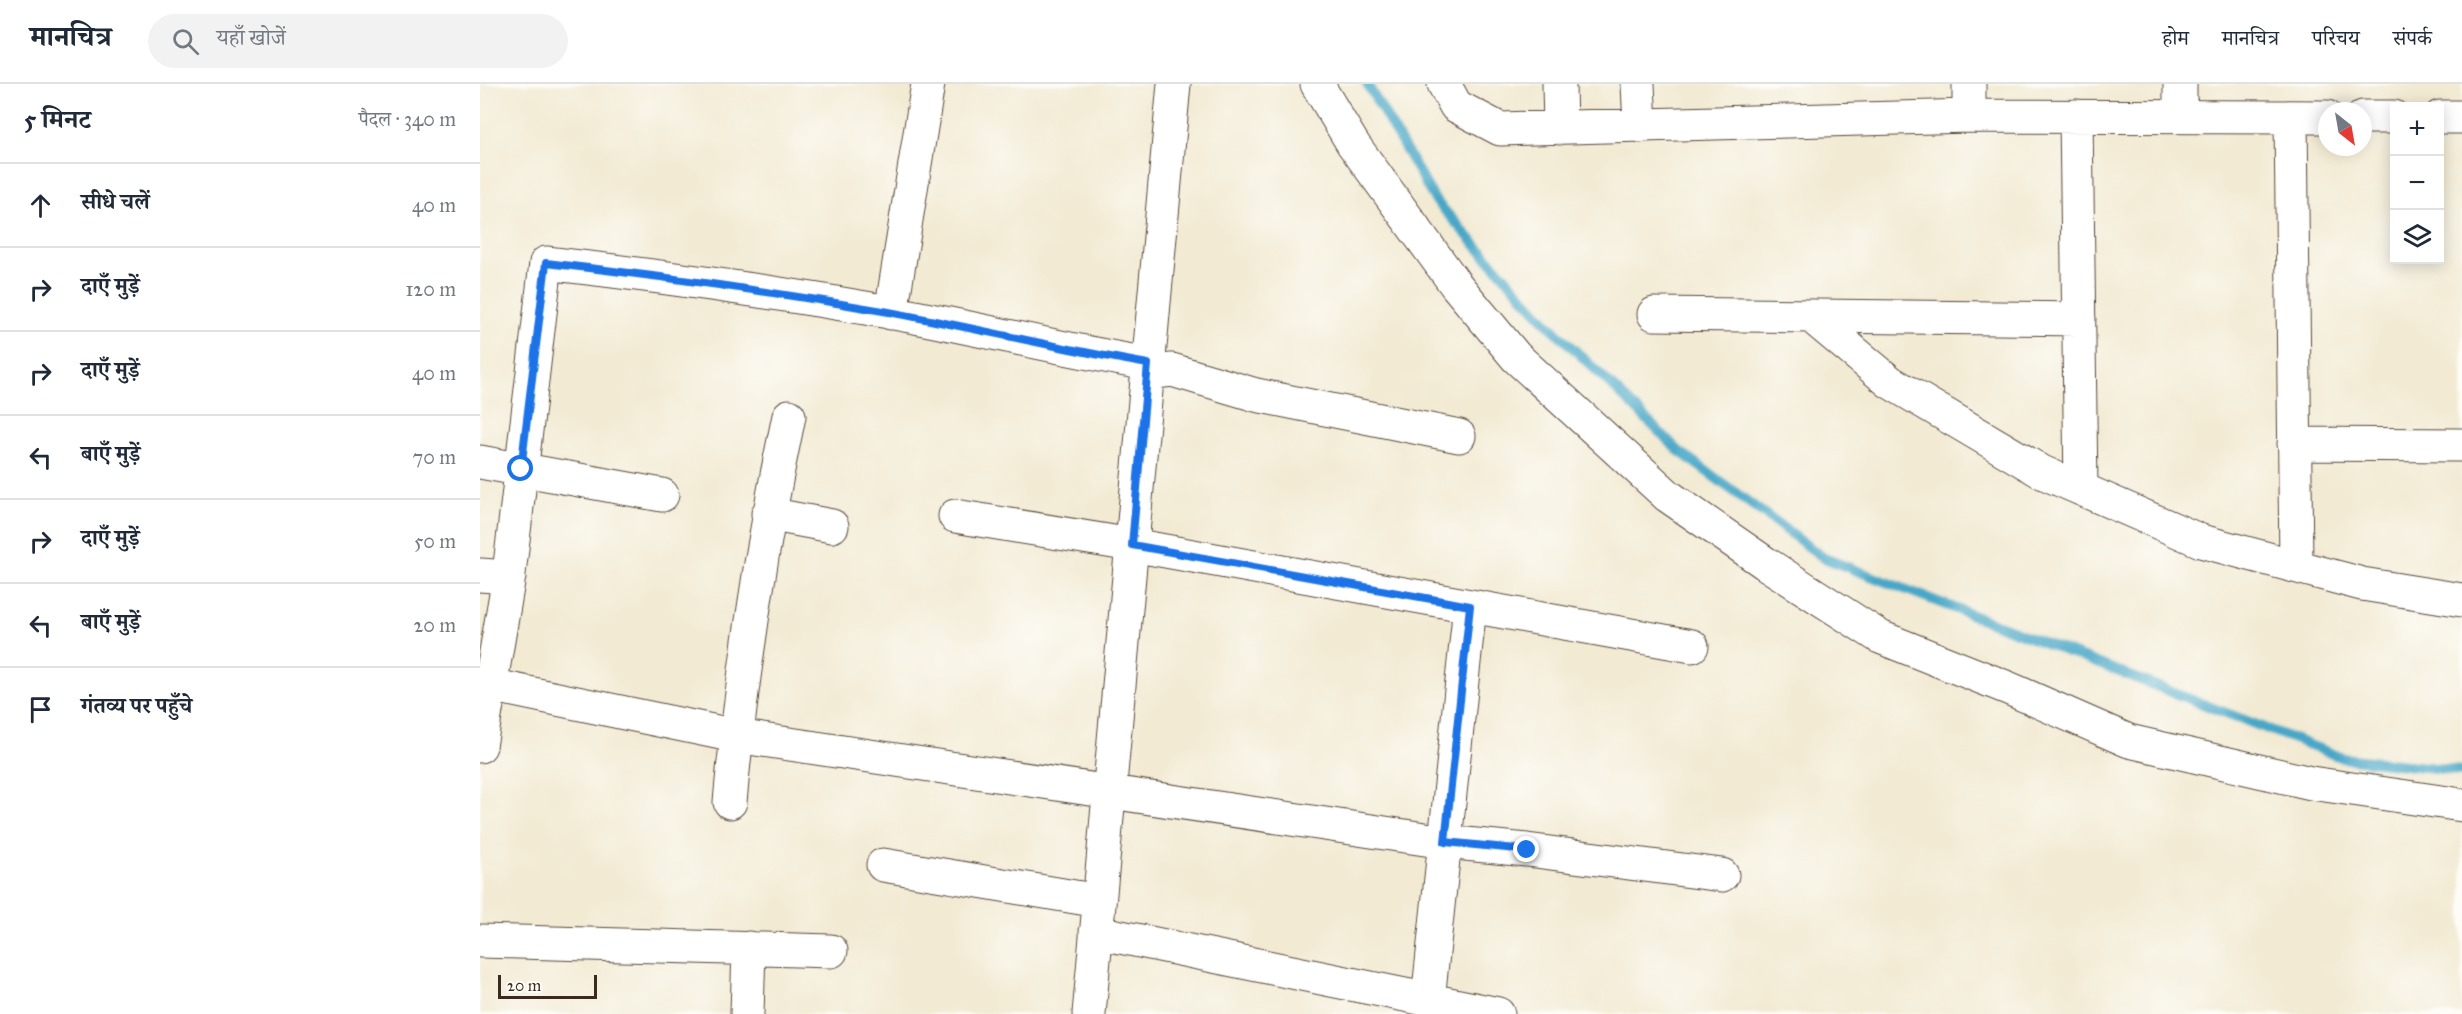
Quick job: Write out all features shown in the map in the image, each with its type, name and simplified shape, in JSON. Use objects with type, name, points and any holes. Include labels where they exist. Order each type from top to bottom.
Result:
[{"type":"street","points":[[891,313],[928,84]]},
{"type":"street","points":[[1089,1014],[1174,84]]},
{"type":"street","points":[[1317,84],[1353,144],[1374,173],[1456,285],[1516,357],[1668,496],[1765,563],[1880,637],[2008,688],[2129,741],[2311,783],[2462,805]]},
{"type":"street","points":[[1444,84],[1456,106],[1500,129],[1969,117],[2318,117]]},
{"type":"street","points":[[1559,84],[1560,128]]},
{"type":"street","points":[[1638,84],[1640,126]]},
{"type":"street","points":[[1969,84],[1969,117]]},
{"type":"street","points":[[2180,84],[2180,116]]},
{"type":"street","points":[[2076,116],[2081,489]]},
{"type":"street","points":[[2291,117],[2295,566]]},
{"type":"street","points":[[2372,117],[2390,117]]},
{"type":"street","points":[[2444,117],[2462,117]]},
{"type":"street","points":[[480,746],[494,576],[521,469],[546,263],[733,286],[891,313],[1148,368],[1172,370],[1256,395],[1459,435]]},
{"type":"street","points":[[1654,314],[2079,319]]},
{"type":"street","points":[[1811,316],[1890,382],[2042,472],[2200,541],[2362,584],[2462,600]]},
{"type":"street","points":[[730,802],[736,736],[768,514],[789,416]]},
{"type":"street","points":[[2294,444],[2462,445]]},
{"type":"street","points":[[480,462],[662,495]]},
{"type":"street","points":[[768,514],[832,526]]},
{"type":"street","points":[[955,516],[1132,545],[1692,646]]},
{"type":"street","points":[[1428,1000],[1470,606]]},
{"type":"street","points":[[485,684],[736,736],[1445,842],[1722,875]]},
{"type":"street","points":[[883,865],[1428,1000],[1498,1014]]},
{"type":"street","points":[[480,941],[831,951]]},
{"type":"street","points":[[747,1014],[749,948]]},
{"type":"waterway","points":[[1367,84],[1435,200],[1545,321],[1679,451],[1824,558],[2343,758],[2462,771]]},
{"type":"route","points":[[521,469],[546,263],[776,293],[891,313],[1061,349],[1148,364],[1132,545],[1470,606],[1445,842],[1527,850]]}]
